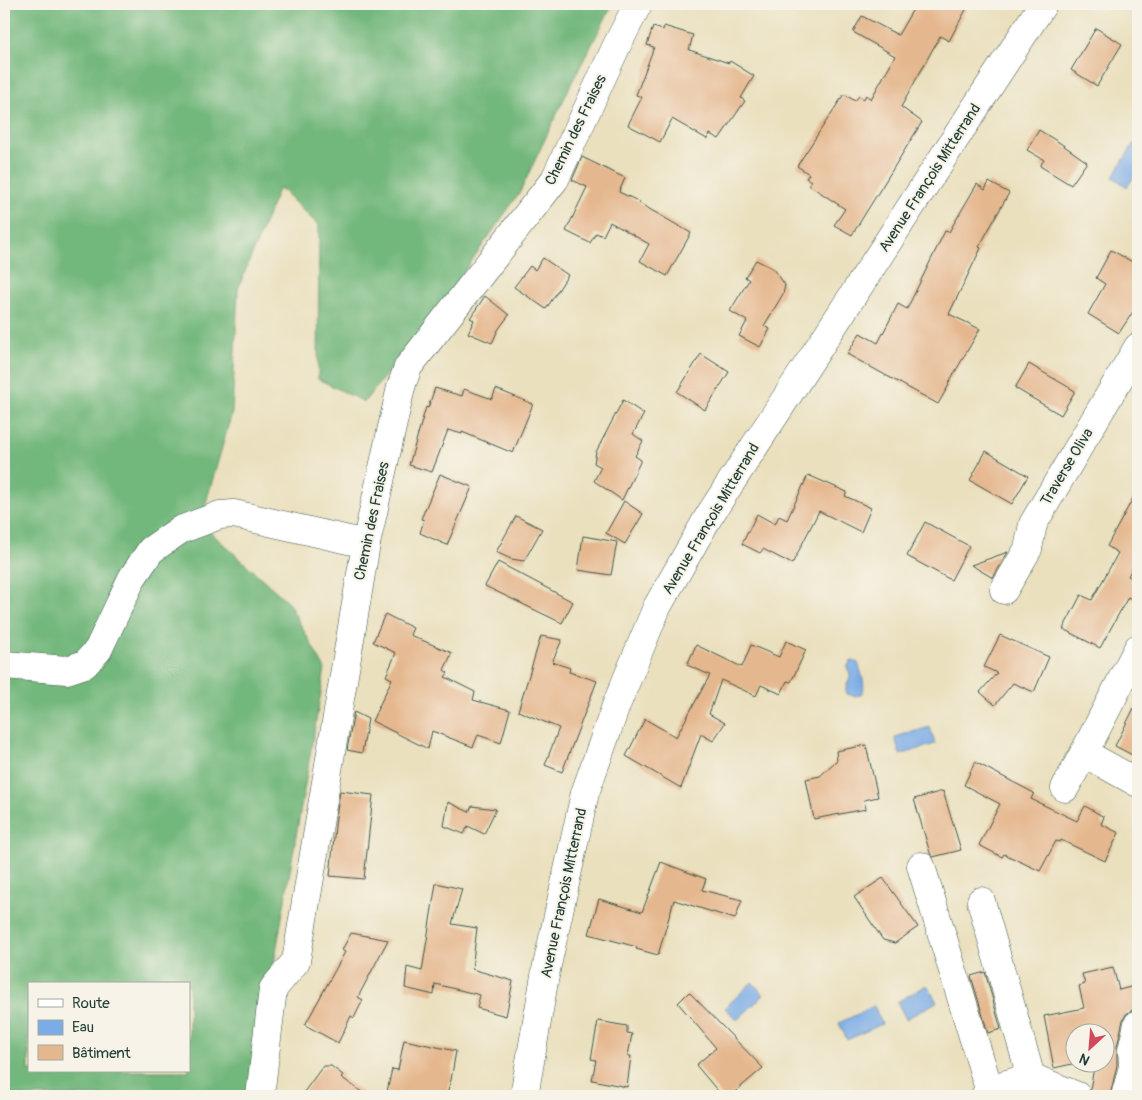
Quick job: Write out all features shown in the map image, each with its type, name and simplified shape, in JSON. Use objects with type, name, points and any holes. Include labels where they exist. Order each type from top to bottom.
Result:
[{"type":"street","name":"Chemin des Fraises","points":[[260,1096],[274,989],[296,961],[366,544],[401,387],[408,367],[555,179],[638,4]]},
{"type":"street","name":"Avenue François Mitterrand","points":[[524,1096],[546,970],[585,793],[617,703],[658,607],[709,516],[1043,4]]},
{"type":"street","name":"Traverse Oliva","points":[[1004,590],[1028,549],[1034,524],[1138,347]]},
{"type":"street","points":[[4,664],[67,670],[85,664],[98,650],[132,578],[151,550],[180,530],[220,516],[234,514],[366,544]]},
{"type":"street","points":[[1065,788],[1138,648]]},
{"type":"street","points":[[1084,753],[1138,783]]},
{"type":"street","points":[[921,866],[987,1093],[1031,1077],[1077,1096]]},
{"type":"street","points":[[981,901],[1031,1077]]},
{"type":"street","points":[[1125,1096],[1133,1067],[1132,1050],[1138,1024]]},
{"type":"green space","points":[[4,4],[613,4],[572,82],[520,192],[428,323],[364,402],[318,379],[319,226],[279,187],[238,289],[232,413],[200,523],[288,602],[325,669],[251,1096],[4,1096]]},
{"type":"water","points":[[1134,143],[1138,146],[1138,171],[1127,187],[1113,177]]},
{"type":"water","points":[[850,662],[858,663],[864,686],[860,695],[855,696],[847,694],[846,691],[850,678],[847,668]]},
{"type":"water","points":[[930,727],[935,744],[900,755],[895,737]]},
{"type":"water","points":[[752,982],[764,995],[737,1020],[725,1008]]},
{"type":"water","points":[[927,985],[937,1002],[906,1019],[897,1002]]},
{"type":"water","points":[[874,1006],[882,1024],[847,1040],[839,1023]]},
{"type":"building","points":[[916,4],[969,4],[949,41],[940,36],[901,107],[922,122],[852,235],[834,225],[845,209],[809,185],[811,181],[806,178],[809,174],[797,166],[844,94],[855,101],[859,96],[864,99],[866,95],[871,99],[895,56],[853,32],[862,16],[898,35]]},
{"type":"building","points":[[664,26],[693,35],[689,50],[729,63],[730,61],[754,76],[741,98],[745,101],[719,139],[710,134],[707,139],[672,119],[660,142],[628,125],[642,97],[636,95],[654,47],[647,45],[653,27],[663,30]]},
{"type":"building","points":[[1096,28],[1122,44],[1097,86],[1071,70]]},
{"type":"building","points":[[1039,130],[1087,162],[1071,185],[1040,166],[1044,160],[1027,150]]},
{"type":"building","points":[[582,157],[625,178],[619,192],[640,202],[691,233],[667,276],[640,261],[649,244],[610,222],[603,236],[596,233],[590,243],[566,231],[587,187],[572,180]]},
{"type":"building","points":[[989,182],[1009,193],[979,247],[981,248],[949,314],[980,329],[938,404],[847,354],[860,333],[878,343],[898,304],[907,309],[945,231],[949,232],[977,184],[985,190]]},
{"type":"building","points":[[1111,250],[1138,265],[1138,304],[1119,333],[1088,314],[1105,284],[1096,278]]},
{"type":"building","points":[[543,258],[568,275],[546,309],[514,287],[530,266],[535,270]]},
{"type":"building","points":[[756,260],[774,269],[785,285],[783,294],[764,326],[770,329],[760,347],[739,336],[747,321],[730,311],[749,280],[745,277]]},
{"type":"building","points":[[485,296],[509,315],[498,330],[492,343],[468,333],[474,320],[470,318]]},
{"type":"building","points":[[701,354],[729,372],[705,410],[677,392]]},
{"type":"building","points":[[1029,364],[1075,391],[1061,415],[1015,388]]},
{"type":"building","points":[[435,388],[462,396],[464,389],[492,399],[496,389],[533,404],[513,453],[462,432],[462,434],[448,430],[432,472],[409,465],[426,407],[428,408]]},
{"type":"building","points":[[623,400],[644,414],[633,434],[643,441],[635,456],[641,460],[622,500],[594,481],[601,467],[594,463],[596,452]]},
{"type":"building","points":[[986,451],[1028,476],[1012,504],[970,480]]},
{"type":"building","points":[[440,474],[472,487],[447,545],[420,533],[424,520],[421,519]]},
{"type":"building","points":[[808,475],[847,492],[845,496],[871,508],[861,532],[819,511],[792,564],[763,549],[760,553],[742,544],[757,514],[775,524],[779,516],[787,520]]},
{"type":"building","points":[[1138,489],[1138,564],[1135,562],[1128,576],[1138,581],[1138,602],[1128,597],[1100,648],[1063,629],[1081,595],[1092,600],[1118,553],[1107,546]]},
{"type":"building","points":[[624,501],[643,514],[625,544],[606,533]]},
{"type":"building","points":[[516,516],[542,529],[524,561],[511,559],[496,552]]},
{"type":"building","points":[[925,522],[969,546],[951,580],[907,556]]},
{"type":"building","points":[[583,536],[617,542],[611,575],[578,570]]},
{"type":"building","points":[[1008,552],[993,578],[971,565]]},
{"type":"building","points":[[498,562],[573,602],[562,623],[485,586]]},
{"type":"building","points":[[385,614],[413,628],[410,635],[452,653],[444,670],[448,673],[445,677],[475,692],[473,700],[510,710],[501,743],[478,735],[473,747],[432,731],[428,749],[372,721],[392,679],[386,676],[396,653],[373,642]]},
{"type":"building","points":[[1000,635],[1049,657],[1034,692],[1013,683],[995,705],[980,692],[997,673],[984,667]]},
{"type":"building","points":[[541,636],[562,640],[552,662],[570,668],[569,672],[597,681],[562,772],[545,765],[559,728],[518,711]]},
{"type":"building","points":[[786,641],[806,650],[791,682],[787,681],[781,694],[761,685],[756,696],[721,680],[709,714],[725,723],[713,741],[701,734],[681,788],[626,756],[645,719],[676,737],[710,675],[687,665],[696,645],[742,667],[751,645],[779,657]]},
{"type":"building","points":[[1138,700],[1138,758],[1115,746]]},
{"type":"building","points":[[354,712],[368,719],[362,753],[347,750]]},
{"type":"building","points":[[866,745],[878,797],[864,800],[866,809],[814,819],[806,779],[820,776],[837,760],[836,751]]},
{"type":"building","points":[[975,762],[1034,793],[1031,799],[1077,821],[1085,806],[1104,817],[1101,824],[1119,833],[1105,861],[1061,840],[1060,842],[1056,841],[1040,871],[1004,854],[1002,857],[979,845],[1000,804],[964,785]]},
{"type":"building","points":[[340,791],[373,795],[364,879],[330,876]]},
{"type":"building","points":[[943,791],[961,850],[933,857],[930,853],[914,799]]},
{"type":"building","points":[[448,802],[469,812],[472,806],[496,809],[484,834],[468,826],[464,834],[444,826]]},
{"type":"building","points":[[661,862],[706,879],[702,890],[742,900],[735,919],[674,900],[658,955],[636,949],[637,947],[589,934],[599,899],[642,912]]},
{"type":"building","points":[[883,878],[918,927],[895,943],[883,940],[854,897]]},
{"type":"building","points":[[436,883],[462,889],[452,924],[477,928],[472,969],[513,981],[506,1016],[477,1008],[480,995],[435,984],[434,995],[405,988],[407,967],[422,971]]},
{"type":"building","points":[[351,933],[388,940],[358,997],[363,1000],[354,1018],[351,1016],[338,1043],[305,1025],[345,952],[342,950]]},
{"type":"building","points":[[1113,967],[1119,990],[1138,985],[1134,1009],[1126,1014],[1123,1020],[1117,1047],[1117,1065],[1110,1096],[1091,1091],[1090,1089],[1093,1072],[1114,1072],[1114,1022],[1064,1022],[1064,1066],[1054,1068],[1044,1016],[1084,1008],[1079,986],[1085,984],[1082,974]]},
{"type":"building","points":[[985,972],[1001,1029],[988,1033],[971,976]]},
{"type":"building","points":[[689,992],[763,1068],[730,1096],[722,1096],[696,1065],[716,1048],[678,1003]]},
{"type":"building","points":[[598,1021],[627,1026],[627,1033],[632,1034],[628,1056],[631,1056],[627,1087],[592,1080],[596,1060],[591,1059]]},
{"type":"building","points":[[404,1040],[456,1051],[446,1096],[386,1096],[392,1069],[398,1070]]},
{"type":"building","points":[[323,1066],[331,1066],[343,1075],[341,1077],[367,1096],[301,1096]]}]
